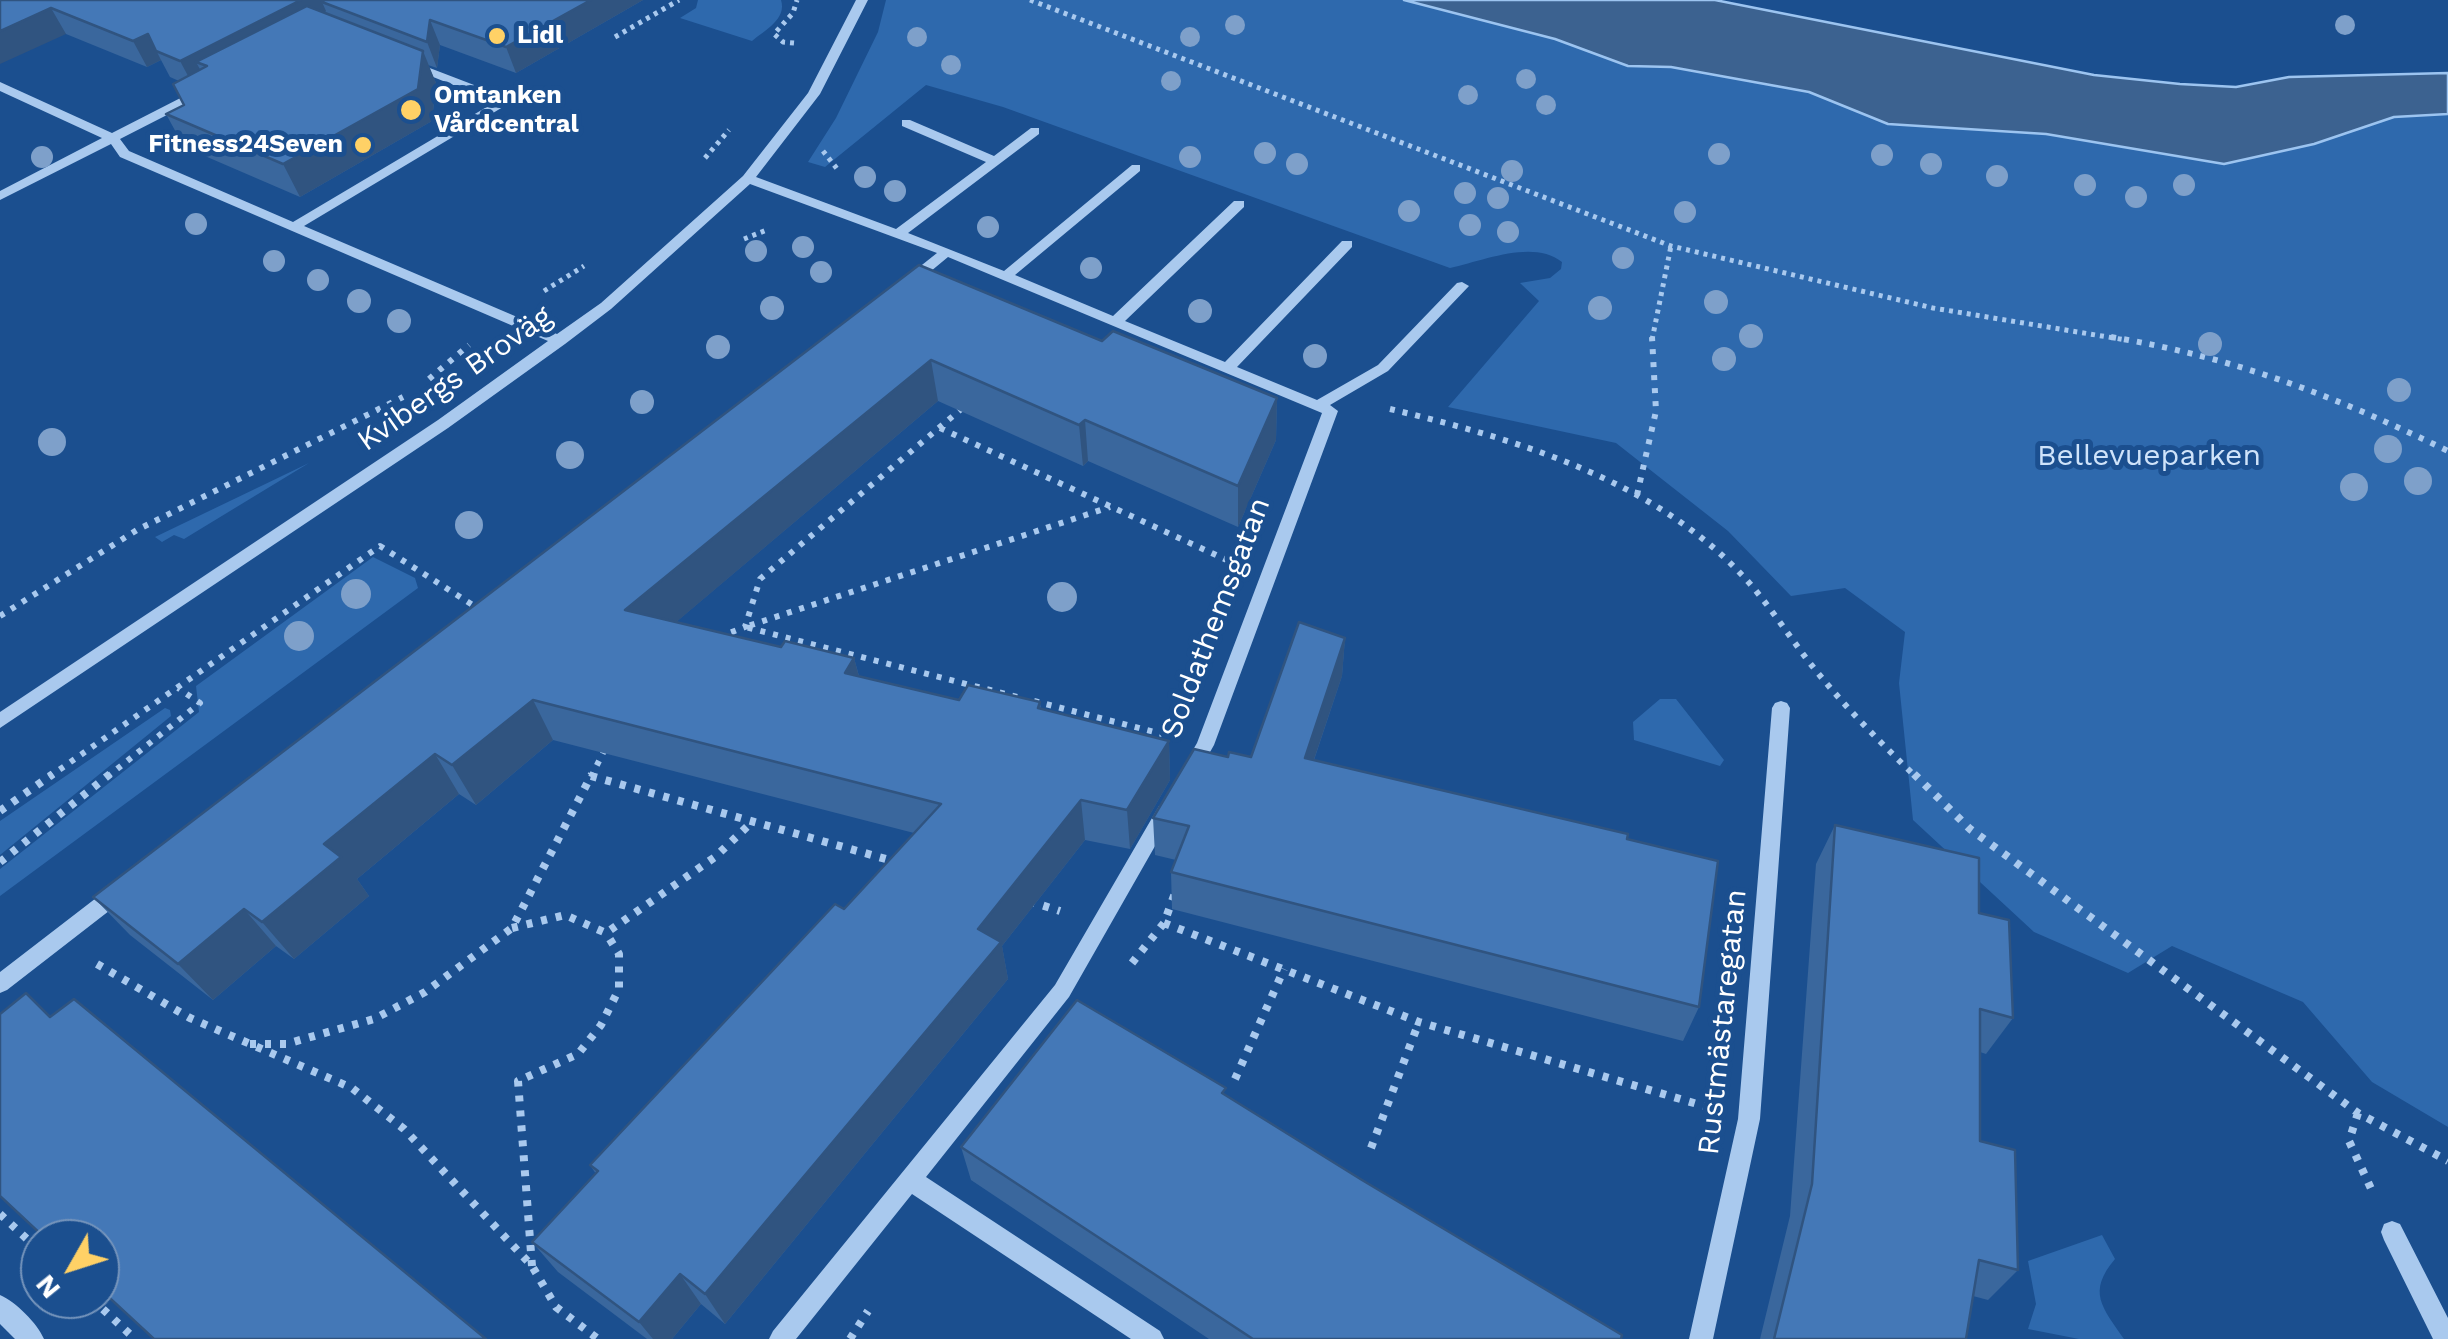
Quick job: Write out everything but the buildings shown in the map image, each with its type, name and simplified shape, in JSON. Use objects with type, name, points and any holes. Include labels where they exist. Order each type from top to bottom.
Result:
[{"type":"street","name":"Kvibergs Broväg","points":[[0,721],[560,340],[658,262],[748,178],[814,94],[862,0]]},
{"type":"street","points":[[294,227],[504,101],[404,62]]},
{"type":"street","points":[[0,196],[217,84]]},
{"type":"street","points":[[0,86],[114,139],[124,154],[560,340]]},
{"type":"street","points":[[906,123],[994,161]]},
{"type":"street","points":[[898,233],[1034,131]]},
{"type":"street","points":[[1005,276],[1136,168]]},
{"type":"street","points":[[748,178],[947,252],[1318,406],[1383,368],[1462,286]]},
{"type":"street","points":[[1115,322],[1239,204]]},
{"type":"street","points":[[1227,368],[1347,244]]},
{"type":"street","points":[[886,300],[947,252]]},
{"type":"street","name":"Soldathemsgatan","points":[[781,1339],[1062,990],[1204,745],[1330,411],[1318,406]]},
{"type":"street","name":"Rustmästaregatan","points":[[1700,1339],[1748,1119],[1781,708]]},
{"type":"street","points":[[0,984],[140,876]]},
{"type":"street","points":[[910,1179],[1152,1339]]},
{"type":"street","points":[[2392,1232],[2446,1339]]},
{"type":"street","points":[[0,1306],[32,1339]]},
{"type":"path","points":[[615,37],[679,0]]},
{"type":"path","points":[[788,59],[801,44],[782,42],[774,34],[793,14],[797,0]]},
{"type":"path","points":[[1030,0],[1671,246],[1932,308],[2163,346],[2256,369],[2378,417],[2448,451]]},
{"type":"path","points":[[695,168],[740,118]]},
{"type":"path","points":[[1638,495],[1656,410],[1652,329],[1671,246]]},
{"type":"path","points":[[0,616],[137,530],[418,390],[446,363],[555,282],[586,265]]},
{"type":"path","points":[[1350,388],[1367,404],[1490,433],[1638,495],[1683,520],[1743,576],[1821,678],[1874,736],[1970,829],[2358,1113],[2448,1161]]},
{"type":"path","points":[[745,627],[760,579],[968,403]]},
{"type":"path","points":[[940,428],[1266,578]]},
{"type":"path","points":[[708,642],[1110,507]]},
{"type":"path","points":[[0,811],[380,546],[484,612]]},
{"type":"path","points":[[745,627],[1204,745]]},
{"type":"path","points":[[0,862],[200,703],[178,688]]},
{"type":"path","points":[[512,928],[610,740]]},
{"type":"path","points":[[591,776],[907,864]]},
{"type":"path","points":[[606,933],[715,857],[752,822]]},
{"type":"path","points":[[1131,965],[1164,922],[1177,888]]},
{"type":"path","points":[[1019,898],[1101,923]]},
{"type":"path","points":[[244,1044],[286,1044],[374,1020],[425,992],[512,928],[565,914],[606,933],[619,954],[619,989],[601,1025],[578,1054],[518,1081],[532,1266]]},
{"type":"path","points":[[1164,922],[1418,1022],[1748,1119]]},
{"type":"path","points":[[88,958],[190,1018],[352,1088],[404,1129],[532,1266],[556,1307],[598,1339]]},
{"type":"path","points":[[1235,1079],[1284,970]]},
{"type":"path","points":[[1370,1148],[1418,1022]]},
{"type":"path","points":[[2358,1113],[2349,1142],[2392,1232]]},
{"type":"path","points":[[0,1214],[20,1232]]},
{"type":"path","points":[[850,1339],[870,1308]]},
{"type":"path","points":[[114,1319],[135,1339]]},
{"type":"green space","points":[[698,0],[781,0],[782,7],[774,23],[752,41],[680,18],[696,8]]},
{"type":"green space","name":"Bellevueparken","points":[[886,0],[1404,0],[1555,39],[1628,66],[1671,67],[1809,92],[1888,124],[2046,134],[2224,164],[2314,144],[2394,117],[2448,114],[2448,1127],[2372,1082],[2303,1002],[2172,946],[2128,973],[2034,932],[1913,820],[1899,683],[1905,632],[1845,588],[1791,596],[1728,531],[1616,443],[1448,407],[1539,301],[1520,283],[1550,278],[1561,269],[1562,262],[1550,255],[1523,252],[1450,268],[1003,107],[926,85],[825,167],[808,162],[836,118],[878,32]]},
{"type":"green space","points":[[309,463],[184,539],[174,535],[162,542],[155,537]]},
{"type":"green space","points":[[373,557],[415,578],[418,588],[0,896],[0,869],[199,712],[196,686]]},
{"type":"green space","points":[[1660,699],[1676,699],[1724,760],[1720,766],[1634,740],[1633,722]]},
{"type":"green space","points":[[165,708],[171,716],[0,855],[0,821]]},
{"type":"green space","points":[[2102,1235],[2115,1259],[2102,1281],[2101,1299],[2124,1339],[2079,1339],[2028,1329],[2036,1304],[2028,1261]]},
{"type":"shaded area","points":[[1404,0],[1715,0],[2094,75],[2180,84],[2236,87],[2289,77],[2448,73],[2448,114],[2394,117],[2314,144],[2224,164],[2046,134],[1888,124],[1809,92],[1671,67],[1628,66],[1555,39]]},
{"type":"place","name":"Lidl","points":[[497,36]]},
{"type":"place","name":"Omtanken Vårdcentral","points":[[411,110]]},
{"type":"place","name":"Fitness24Seven","points":[[363,145]]}]
